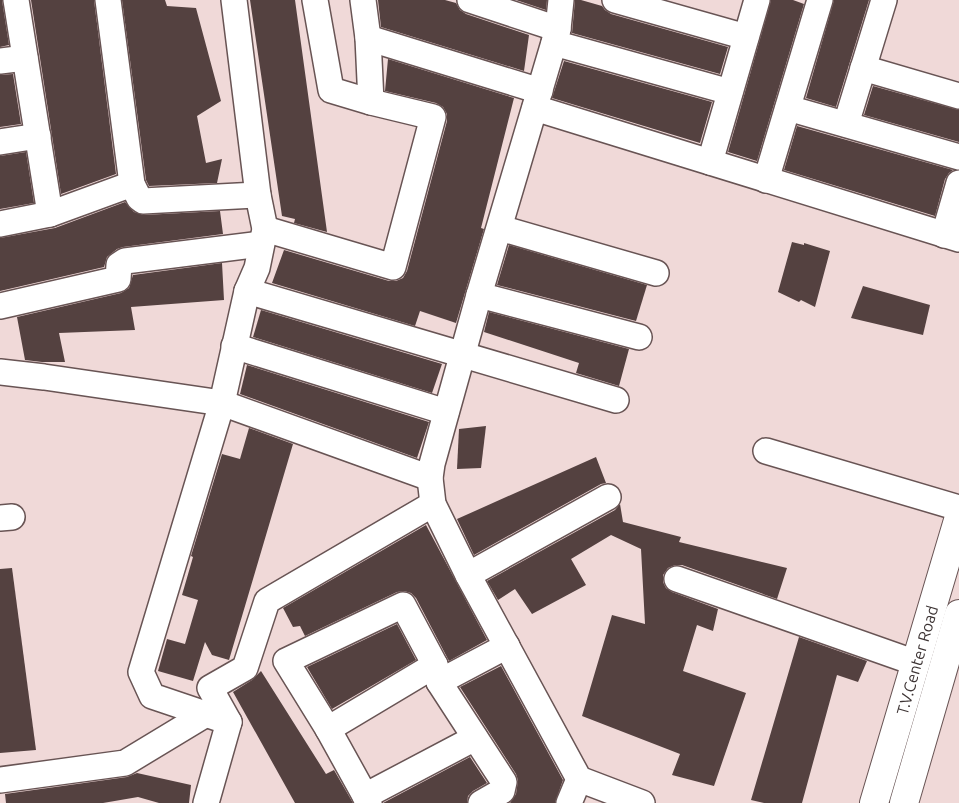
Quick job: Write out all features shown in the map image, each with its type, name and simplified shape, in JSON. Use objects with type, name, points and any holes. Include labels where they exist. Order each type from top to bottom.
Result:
[{"type":"street","points":[[16,0],[50,214]]},
{"type":"street","points":[[108,0],[132,184],[139,198],[144,201],[258,195]]},
{"type":"street","points":[[217,718],[152,696],[141,672],[222,403],[247,292],[257,268],[263,236],[234,0]]},
{"type":"street","points":[[0,306],[118,279],[119,265],[125,260],[263,236],[393,267],[433,117],[331,90],[315,0]]},
{"type":"street","points":[[364,0],[371,102]]},
{"type":"street","points":[[561,0],[556,36],[479,295],[432,464],[430,478],[433,504],[468,575],[579,779],[642,803]]},
{"type":"street","points":[[615,0],[646,4],[746,37]]},
{"type":"street","points":[[710,162],[757,0]]},
{"type":"street","points":[[766,180],[820,0]]},
{"type":"street","points":[[846,124],[884,0]]},
{"type":"street","points":[[483,2],[556,36],[730,92]]},
{"type":"street","points":[[368,38],[710,162],[951,237],[959,183]]},
{"type":"street","points":[[0,61],[25,58]]},
{"type":"street","points":[[863,68],[959,96]]},
{"type":"street","points":[[788,108],[959,157]]},
{"type":"street","points":[[0,142],[38,136]]},
{"type":"street","points":[[0,224],[50,214],[132,184]]},
{"type":"street","points":[[500,228],[656,273]]},
{"type":"street","points":[[247,292],[616,400]]},
{"type":"street","points":[[479,295],[639,337]]},
{"type":"street","points":[[234,346],[446,412]]},
{"type":"street","points":[[0,372],[222,403],[430,478]]},
{"type":"street","points":[[766,451],[959,508]]},
{"type":"street","points":[[468,575],[608,497]]},
{"type":"street","points":[[206,803],[217,718],[210,688],[245,668],[267,601],[433,504]]},
{"type":"street","name":"T.V.Center Road","points":[[874,803],[959,517]]},
{"type":"street","points":[[677,579],[916,662]]},
{"type":"street","points":[[475,738],[367,799],[328,729],[286,661],[403,604],[437,674],[504,782],[502,791],[481,803]]},
{"type":"street","name":"T.V.Center Road","points":[[904,803],[959,614]]},
{"type":"street","points":[[328,729],[437,674],[507,646]]},
{"type":"street","points":[[0,780],[125,763],[217,718]]},
{"type":"street","points":[[569,803],[579,779]]},
{"type":"building","points":[[0,0],[2,0],[9,45],[0,47]]},
{"type":"building","points":[[31,0],[94,0],[116,174],[61,194]]},
{"type":"building","points":[[122,0],[165,0],[167,6],[196,8],[221,101],[197,116],[206,163],[222,159],[217,183],[149,186],[146,180]]},
{"type":"building","points":[[250,0],[295,0],[327,232],[294,223],[295,219],[282,216]]},
{"type":"building","points":[[378,0],[445,0],[456,3],[460,10],[466,14],[529,35],[524,71],[381,27]]},
{"type":"building","points":[[516,0],[547,0],[546,10]]},
{"type":"building","points":[[575,0],[602,6],[611,14],[728,47],[720,74],[572,33]]},
{"type":"building","points":[[771,0],[793,0],[804,4],[757,161],[728,152]]},
{"type":"building","points":[[834,0],[869,0],[836,107],[806,98]]},
{"type":"building","points":[[388,59],[514,98],[481,228],[484,229],[456,323],[420,311],[415,326],[272,283],[284,250],[389,281],[403,278],[407,271],[447,121],[447,114],[443,107],[436,103],[385,91]]},
{"type":"building","points":[[564,61],[712,102],[700,143],[552,98]]},
{"type":"building","points":[[13,74],[21,124],[0,127],[0,75]]},
{"type":"building","points":[[873,86],[959,110],[959,142],[864,115]]},
{"type":"building","points":[[797,126],[953,170],[945,179],[935,216],[784,170]]},
{"type":"building","points":[[26,152],[34,203],[0,209],[0,156]]},
{"type":"building","points":[[125,202],[134,212],[144,215],[220,211],[223,234],[123,247],[107,257],[104,267],[0,291],[0,238],[55,228]]},
{"type":"building","points":[[792,242],[804,245],[804,243],[830,251],[815,307],[778,292]]},
{"type":"building","points":[[509,245],[647,285],[636,321],[497,285]]},
{"type":"building","points":[[222,263],[224,300],[131,307],[135,330],[59,333],[65,362],[25,360],[17,317],[121,293],[129,288],[133,275]]},
{"type":"building","points":[[863,286],[930,305],[923,335],[851,318]]},
{"type":"building","points":[[261,310],[442,364],[432,393],[253,337]]},
{"type":"building","points":[[489,312],[629,349],[619,386],[576,373],[579,363],[484,332]]},
{"type":"building","points":[[247,365],[429,422],[417,458],[240,394]]},
{"type":"building","points":[[486,426],[481,468],[457,469],[459,429]]},
{"type":"building","points":[[249,428],[293,444],[229,660],[212,655],[205,642],[193,681],[158,671],[167,639],[185,644],[198,600],[182,595],[193,557],[191,556],[222,454],[240,459]]},
{"type":"building","points":[[596,457],[606,483],[601,484],[474,555],[457,519]]},
{"type":"building","points":[[620,504],[623,522],[681,537],[679,542],[787,568],[777,599],[682,565],[668,568],[663,575],[663,582],[666,588],[672,592],[718,609],[713,631],[697,625],[683,671],[746,693],[714,786],[672,775],[680,754],[582,716],[612,615],[645,624],[641,549],[611,535],[571,559],[586,585],[532,614],[515,589],[498,600],[487,581],[615,510]]},
{"type":"building","points":[[426,525],[487,640],[449,661],[416,598],[411,593],[404,591],[397,592],[305,636],[300,626],[293,627],[283,608]]},
{"type":"building","points":[[12,568],[36,750],[0,753],[0,569]]},
{"type":"building","points":[[397,624],[416,660],[332,709],[307,667]]},
{"type":"building","points":[[799,637],[867,661],[858,682],[837,675],[802,803],[764,803],[751,800]]},
{"type":"building","points":[[501,666],[563,780],[555,803],[510,803],[516,794],[518,780],[516,774],[460,687]]},
{"type":"building","points":[[261,671],[326,774],[334,770],[353,803],[295,803],[233,692],[252,680]]},
{"type":"building","points":[[470,757],[487,783],[468,796],[467,803],[383,803]]},
{"type":"building","points":[[137,773],[191,785],[189,803],[159,803],[138,797],[103,803],[6,803],[5,794],[127,777]]}]
